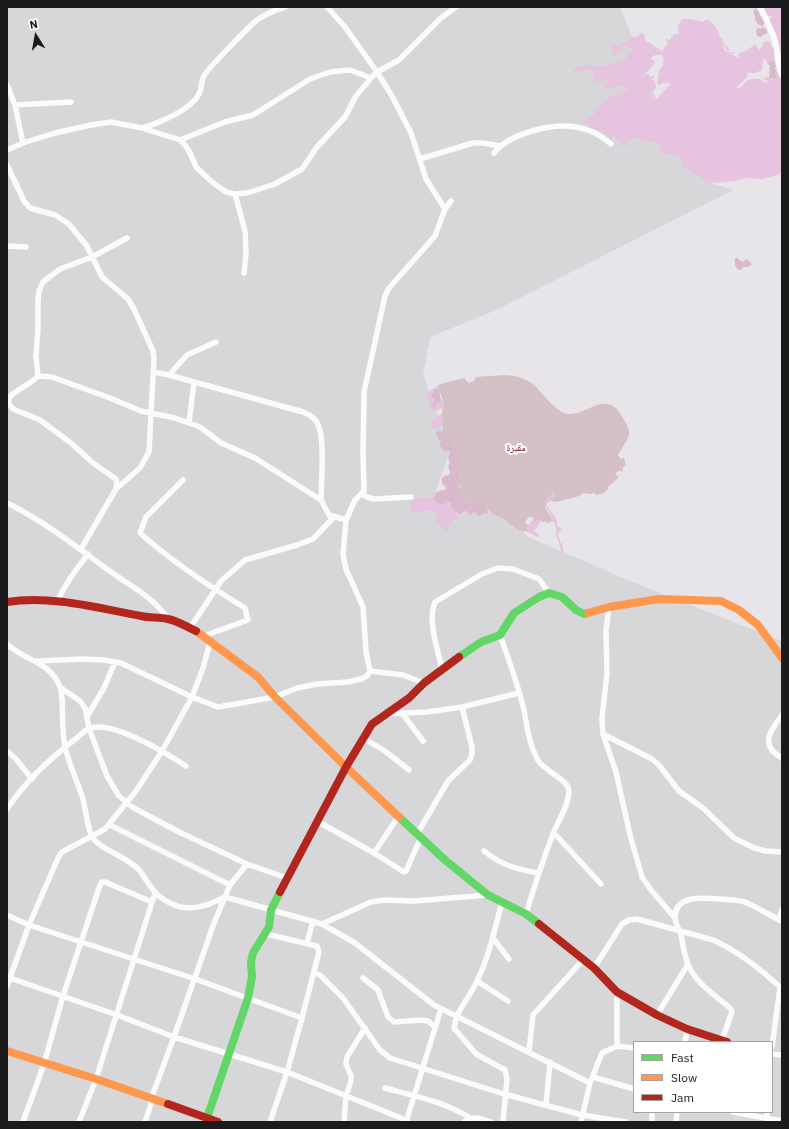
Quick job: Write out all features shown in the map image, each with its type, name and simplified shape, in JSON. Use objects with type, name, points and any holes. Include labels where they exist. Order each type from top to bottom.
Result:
[{"type":"main road","points":[[206,1118],[248,998],[252,977],[250,969],[253,953],[266,934],[271,919],[271,910],[346,768],[372,724],[409,698],[424,683],[442,669],[482,642],[500,635],[514,613],[549,593],[562,596],[576,610],[584,614],[609,607],[659,599],[721,601],[739,610],[758,625],[782,658]]},
{"type":"main road","points":[[7,602],[20,600],[57,602],[88,606],[145,618],[168,619],[197,631],[258,677],[275,697],[346,768],[445,860],[488,895],[526,914],[582,961],[594,968],[617,992],[657,1015],[687,1029],[725,1041]]},
{"type":"main road","points":[[7,1051],[218,1122]]},
{"type":"street","points":[[142,128],[158,123],[176,114],[195,99],[201,89],[203,76],[256,21],[273,11],[285,7]]},
{"type":"street","points":[[327,7],[345,26],[377,72],[405,120],[426,179],[445,208]]},
{"type":"street","points":[[7,150],[23,143],[55,133],[111,122],[142,128],[180,140],[190,152],[196,167],[207,177],[226,192],[235,194],[247,193],[275,184],[302,169],[317,147],[345,117],[356,96],[371,78],[377,72],[399,60],[441,18],[456,7]]},
{"type":"street","points":[[760,7],[772,33],[782,76]]},
{"type":"street","points":[[180,140],[226,122],[253,115],[310,79],[330,72],[350,70],[371,78]]},
{"type":"street","points":[[7,84],[15,105],[23,143]]},
{"type":"street","points":[[15,105],[71,102]]},
{"type":"street","points":[[494,153],[500,146],[516,137],[546,128],[565,126],[588,130],[603,137],[611,144]]},
{"type":"street","points":[[420,159],[473,143],[500,146]]},
{"type":"street","points":[[7,165],[27,205],[30,208],[55,215],[69,224],[86,246],[102,277],[128,299],[153,351],[154,372],[150,413],[149,452],[140,468],[116,489],[81,549]]},
{"type":"street","points":[[235,194],[245,231],[246,253],[244,273]]},
{"type":"street","points":[[37,661],[83,660],[121,663],[192,697],[218,707],[275,697],[298,688],[317,684],[348,682],[367,676],[370,671],[366,652],[363,607],[346,569],[344,555],[346,520],[355,500],[362,494],[364,486],[362,453],[364,392],[385,296],[389,288],[435,236],[445,208],[451,201]]},
{"type":"street","points":[[116,489],[116,479],[93,464],[71,443],[40,420],[13,409],[7,399],[18,389],[34,381],[38,376],[36,356],[38,291],[43,282],[60,269],[92,257],[127,238]]},
{"type":"street","points":[[7,246],[26,247]]},
{"type":"street","points":[[169,375],[187,355],[216,342]]},
{"type":"street","points":[[154,372],[303,412],[310,416],[316,421],[319,427],[322,450],[321,500],[328,514],[346,520]]},
{"type":"street","points":[[38,376],[52,377],[110,398],[140,411],[175,418],[200,427],[221,443],[255,458],[321,500]]},
{"type":"street","points":[[188,423],[194,382]]},
{"type":"street","points":[[7,986],[8,977],[58,858],[62,852],[105,830],[136,791],[162,751],[192,697],[203,668],[207,639],[248,620],[245,608],[215,590],[158,549],[140,533],[146,517],[183,480]]},
{"type":"street","points":[[362,494],[367,498],[374,499],[411,497]]},
{"type":"street","points":[[7,503],[40,521],[145,594],[162,609],[168,619]]},
{"type":"street","points":[[190,628],[215,590],[227,575],[245,560],[313,539],[334,516]]},
{"type":"street","points":[[57,602],[73,573],[88,554]]},
{"type":"street","points":[[442,669],[433,628],[432,616],[435,602],[482,574],[498,568],[513,569],[540,579],[549,593]]},
{"type":"street","points":[[609,607],[606,630],[607,673],[602,718],[603,734],[616,772],[630,835],[642,876],[651,890],[675,918],[688,964],[693,974],[702,984],[730,1008],[732,1012],[725,1041]]},
{"type":"street","points":[[500,635],[519,693],[533,751],[537,759],[545,768],[568,786],[569,793],[538,873],[526,914]]},
{"type":"street","points":[[7,644],[19,653],[37,661],[47,669],[54,675],[61,688],[65,747],[79,784],[92,837],[100,844],[127,859],[138,869],[155,893],[167,902],[185,908],[195,908],[225,898],[322,924],[355,943],[424,998],[441,1009],[550,1062],[591,1080],[633,1089]]},
{"type":"street","points":[[88,715],[104,688],[115,662]]},
{"type":"street","points":[[370,671],[403,675],[424,683]]},
{"type":"street","points":[[61,688],[80,702],[85,708],[88,715],[90,728],[107,776],[115,791],[127,803],[179,832],[247,864],[287,878]]},
{"type":"street","points":[[386,714],[427,712],[462,707],[519,693]]},
{"type":"street","points":[[317,822],[374,853],[404,872],[406,871],[419,836],[448,781],[470,760],[472,747],[462,707]]},
{"type":"street","points":[[402,713],[422,741]]},
{"type":"street","points":[[782,715],[770,730],[768,738],[770,748],[774,753],[782,758]]},
{"type":"street","points":[[7,809],[32,779],[65,747],[90,728],[121,732],[149,744],[186,766]]},
{"type":"street","points":[[603,734],[652,759],[659,765],[680,791],[703,808],[734,838],[754,848],[766,851],[782,852]]},
{"type":"street","points":[[363,738],[385,751],[409,770]]},
{"type":"street","points":[[7,751],[16,759],[32,779]]},
{"type":"street","points":[[374,853],[398,817]]},
{"type":"street","points":[[110,825],[230,886]]},
{"type":"street","points":[[554,833],[601,884]]},
{"type":"street","points":[[484,851],[495,860],[505,865],[538,873]]},
{"type":"street","points":[[145,1122],[152,1104],[151,1099],[214,923],[230,886],[247,864]]},
{"type":"street","points":[[23,1122],[44,1064],[62,996],[100,885],[102,882],[105,882],[152,902]]},
{"type":"street","points":[[79,1122],[96,1080],[155,893]]},
{"type":"street","points":[[322,924],[371,902],[384,900],[414,901],[488,895]]},
{"type":"street","points":[[675,918],[679,906],[685,901],[701,898],[736,900],[747,903],[780,921],[782,909]]},
{"type":"street","points":[[502,902],[493,938],[477,981],[457,1017],[454,1028],[476,1054],[505,1070],[507,1079],[504,1094],[503,1122]]},
{"type":"street","points":[[7,915],[29,925],[195,979],[302,1018]]},
{"type":"street","points":[[594,968],[622,924],[629,920],[637,919],[713,940],[722,944],[765,973],[781,987],[773,1041]]},
{"type":"street","points":[[307,943],[313,921]]},
{"type":"street","points":[[266,934],[307,943],[319,948],[315,973],[312,976],[287,1072],[270,1122]]},
{"type":"street","points":[[493,938],[509,959]]},
{"type":"street","points":[[528,1051],[533,1015],[582,961]]},
{"type":"street","points":[[657,1015],[688,964]]},
{"type":"street","points":[[315,973],[320,975],[343,998],[380,1050],[390,1058],[504,1094],[582,1115],[626,1122]]},
{"type":"street","points":[[8,977],[117,1015],[174,1038],[287,1072],[407,1121],[422,1067],[441,1009]]},
{"type":"street","points":[[363,978],[378,990],[388,1018],[394,1022],[428,1021],[435,1027]]},
{"type":"street","points":[[477,981],[508,1001]]},
{"type":"street","points":[[617,992],[617,1046]]},
{"type":"street","points":[[344,1122],[346,1096],[351,1081],[346,1064],[347,1057],[365,1028]]},
{"type":"street","points":[[685,1041],[687,1029]]},
{"type":"street","points":[[581,1122],[591,1080],[602,1053],[617,1046],[633,1048]]},
{"type":"street","points":[[546,1105],[550,1062]]},
{"type":"street","points":[[385,1088],[414,1095],[460,1111],[470,1118],[491,1122]]},
{"type":"street","points":[[737,1113],[767,1121],[782,1121]]},
{"type":"street","points":[[464,1122],[470,1118]]},
{"type":"shaded area","points":[[7,7],[620,7],[684,168],[710,183],[733,190],[496,310],[430,337],[423,374],[450,451],[434,498],[413,499],[411,514],[427,511],[436,512],[436,520],[449,527],[450,524],[460,519],[458,514],[460,515],[464,511],[469,513],[474,512],[480,517],[483,513],[488,513],[488,511],[504,520],[515,529],[523,531],[528,537],[637,584],[782,641],[782,1122],[7,1122]]},
{"type":"shaded area","points":[[752,7],[756,7],[760,16],[765,22],[762,27],[767,30],[767,34],[764,34],[761,37],[757,36],[756,30],[758,28],[761,29],[762,26],[757,24],[755,21],[753,12],[755,9]]},
{"type":"shaded area","points":[[762,7],[782,7],[782,55],[777,35],[769,21],[772,16],[766,16]]},
{"type":"shaded area","points":[[683,19],[692,19],[703,22],[707,19],[715,27],[723,42],[729,49],[729,52],[735,53],[733,54],[728,52],[720,38],[725,51],[740,59],[738,54],[748,50],[756,43],[755,45],[760,50],[764,42],[768,41],[771,43],[770,45],[774,48],[774,60],[767,63],[767,61],[763,58],[762,70],[755,73],[747,73],[748,76],[736,88],[742,87],[745,82],[752,79],[760,79],[767,83],[768,81],[763,79],[767,77],[771,80],[777,76],[775,72],[777,71],[782,81],[782,172],[762,179],[745,178],[735,181],[710,183],[684,168],[679,156],[659,152],[662,145],[658,144],[657,142],[654,141],[652,143],[633,136],[628,142],[630,144],[626,146],[619,145],[620,143],[617,141],[615,135],[612,136],[612,140],[610,140],[608,135],[582,123],[594,115],[595,108],[604,104],[603,101],[629,88],[618,86],[604,89],[603,85],[609,78],[595,83],[593,70],[578,72],[573,71],[578,67],[588,65],[601,67],[610,65],[618,60],[623,62],[627,57],[626,53],[632,52],[632,48],[622,46],[619,54],[613,56],[612,46],[629,41],[633,37],[639,36],[640,32],[644,34],[645,40],[662,51],[668,43],[665,39],[670,40],[674,34],[679,34],[678,25]],"holes":[[[655,55],[662,55],[664,59],[662,63],[664,64],[659,71],[657,84],[660,85],[664,82],[666,84],[668,82],[670,84],[657,99],[651,97],[650,95],[650,93],[656,88],[655,81],[652,80],[655,74],[651,77],[649,74],[644,76],[642,74],[648,71],[655,64],[650,58]]]},
{"type":"shaded area","points":[[774,60],[777,78],[769,79],[770,66],[767,63]]},
{"type":"shaded area","points":[[735,258],[742,262],[747,259],[752,264],[738,270],[735,265]]},
{"type":"shaded area","points":[[438,385],[439,389],[437,388],[432,394],[435,400],[431,407],[442,400],[444,406],[437,411],[435,410],[431,412],[432,410],[429,406],[430,399],[428,400],[427,394]]},
{"type":"shaded area","points":[[435,389],[439,389],[441,401],[437,402],[434,408],[432,408],[431,407],[435,400],[431,396]]},
{"type":"shaded area","points":[[442,414],[444,426],[441,425],[438,429],[431,429],[431,422],[434,421],[434,418]]},
{"type":"shaded area","points":[[436,432],[444,432],[457,448],[459,453],[459,487],[465,503],[468,503],[466,501],[470,499],[484,503],[488,513],[483,513],[480,517],[474,512],[470,515],[468,512],[464,511],[460,515],[454,510],[454,508],[452,508],[451,503],[449,502],[441,505],[433,499],[435,496],[434,495],[438,491],[446,490],[446,487],[442,484],[442,478],[449,475],[450,472],[448,466],[450,463],[448,458],[450,451],[445,451],[441,448],[439,442],[442,441],[438,439]]},
{"type":"shaded area","points":[[553,493],[555,496],[546,505],[557,520],[557,525],[562,530],[558,533],[560,541],[559,544],[556,527],[545,503],[546,499]]},
{"type":"shaded area","points":[[434,498],[433,500],[451,503],[460,519],[450,524],[449,527],[451,528],[446,532],[436,520],[436,512],[427,511],[411,514],[411,503],[413,499]]},
{"type":"shaded area","points":[[537,519],[541,521],[535,530],[535,532],[539,534],[537,537],[526,531],[528,528],[525,524],[530,524],[532,520],[535,521]]},
{"type":"shaded area","points":[[561,542],[563,554],[562,554],[559,545]]},
{"type":"green space","name":"مقبرة","points":[[504,375],[519,377],[533,384],[554,406],[563,413],[572,414],[600,404],[609,404],[620,413],[629,431],[628,438],[618,455],[621,459],[624,458],[626,465],[622,468],[623,470],[621,472],[620,470],[615,474],[619,477],[604,493],[596,495],[594,492],[592,494],[583,493],[579,496],[554,502],[550,500],[555,496],[553,493],[546,499],[545,508],[553,521],[547,523],[546,521],[543,522],[537,519],[535,522],[532,517],[529,517],[525,522],[528,528],[526,531],[516,529],[487,508],[484,508],[484,503],[477,501],[475,502],[470,499],[466,501],[468,503],[467,504],[465,503],[459,490],[459,473],[457,468],[459,466],[459,459],[457,457],[459,453],[457,448],[442,431],[443,410],[441,408],[444,406],[441,394],[438,391],[438,385],[465,378],[469,383],[474,381],[476,377]]},
{"type":"traffic: fast","points":[[459,657],[481,642],[500,635],[514,613],[539,597],[549,593],[562,597],[576,610],[584,614],[588,613]]},
{"type":"traffic: fast","points":[[399,817],[445,860],[488,895],[526,914],[539,924]]},
{"type":"traffic: fast","points":[[207,1118],[248,998],[252,977],[251,962],[253,953],[269,927],[271,910],[280,892]]},
{"type":"traffic: slow","points":[[588,613],[609,607],[659,599],[721,601],[739,610],[758,625],[782,658]]},
{"type":"traffic: slow","points":[[196,631],[258,677],[275,697],[399,817]]},
{"type":"traffic: slow","points":[[7,1051],[96,1079],[168,1104]]},
{"type":"traffic: jam","points":[[7,602],[40,600],[74,603],[144,617],[168,619],[196,631]]},
{"type":"traffic: jam","points":[[280,892],[346,767],[372,724],[409,698],[424,683],[459,657]]},
{"type":"traffic: jam","points":[[539,924],[594,968],[617,992],[657,1015],[687,1029],[724,1041]]},
{"type":"traffic: jam","points":[[168,1104],[218,1122]]}]
